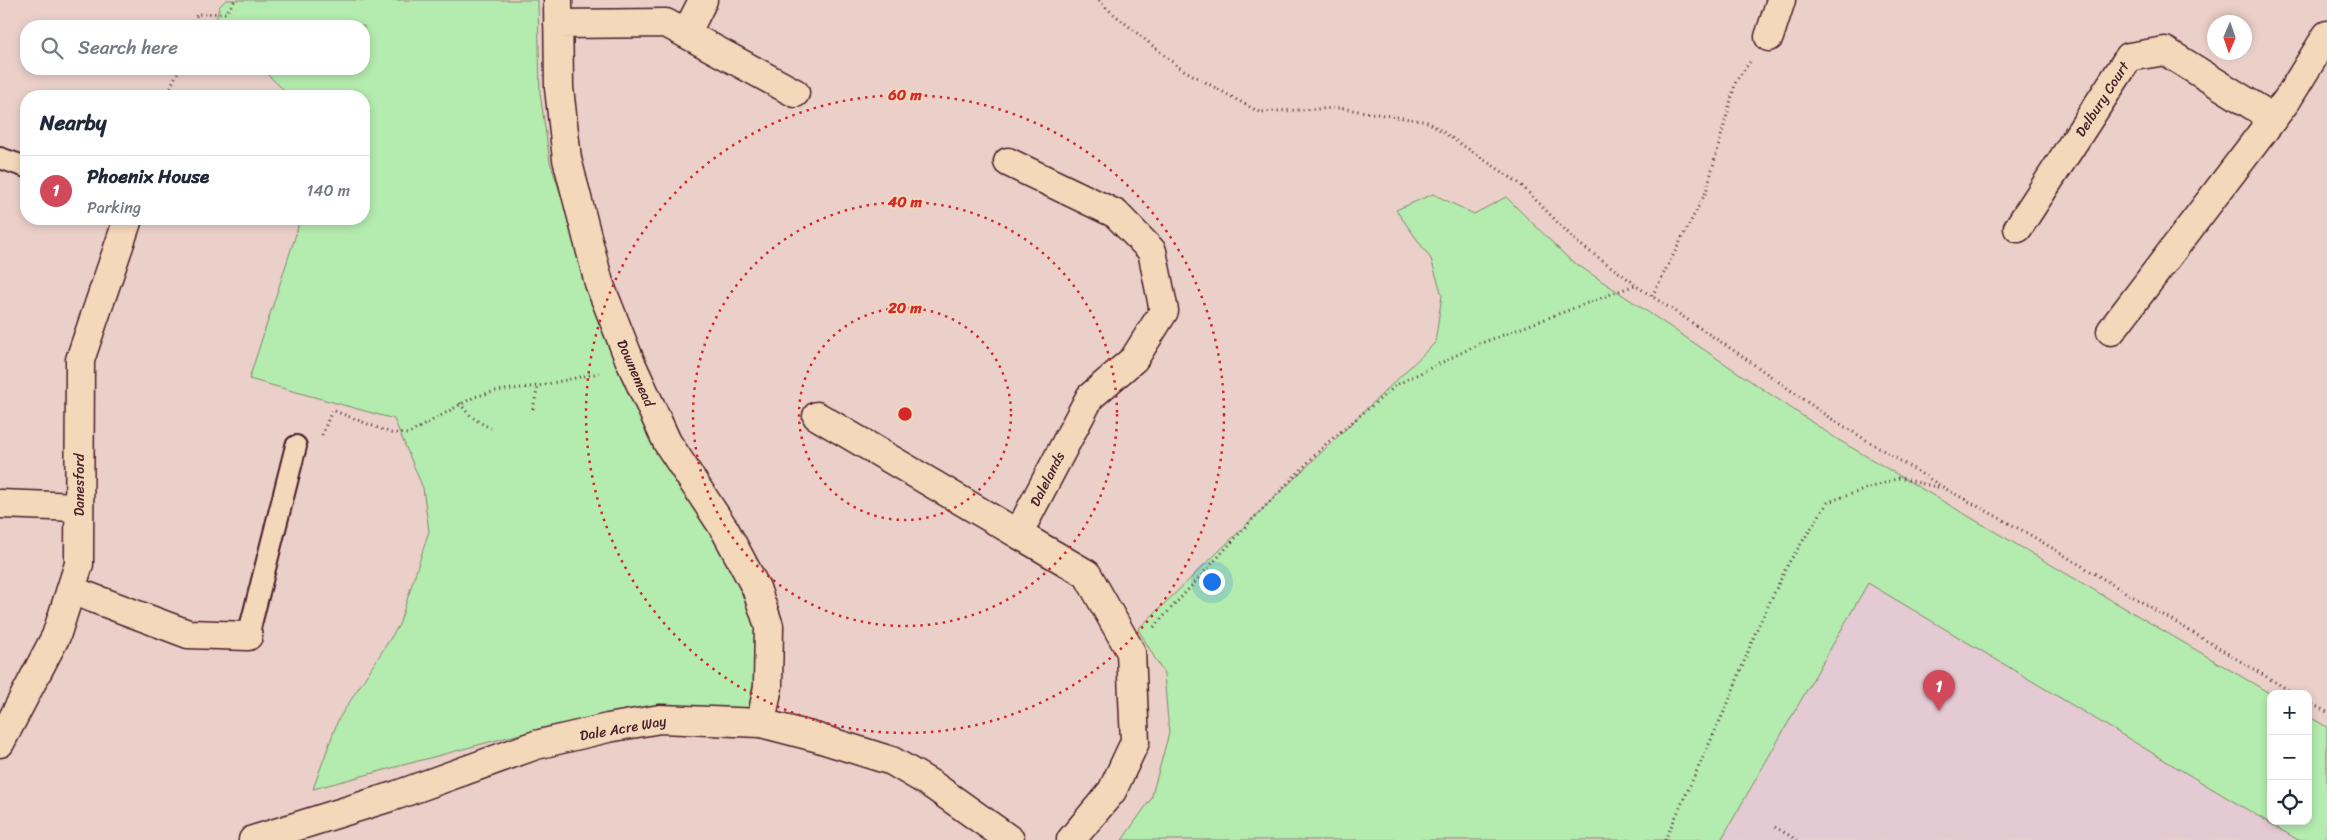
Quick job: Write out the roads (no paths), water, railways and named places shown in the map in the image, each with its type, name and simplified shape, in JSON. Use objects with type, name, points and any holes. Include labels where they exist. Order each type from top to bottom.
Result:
[{"type":"street","points":[[686,34],[703,0]]},
{"type":"street","points":[[1768,37],[1781,0]]},
{"type":"street","points":[[558,12],[666,22],[795,93]]},
{"type":"street","name":"Downemead","points":[[558,12],[558,88],[567,159],[599,283],[630,361],[667,442],[725,530],[756,588],[769,626],[768,686],[761,724]]},
{"type":"street","points":[[2111,331],[2274,118],[2327,35]]},
{"type":"street","name":"Delbury Court","points":[[2018,228],[2129,57],[2165,51],[2274,118]]},
{"type":"street","name":"Dalelands","points":[[1008,162],[1116,214],[1152,251],[1164,311],[1134,359],[1090,397],[1018,534]]},
{"type":"street","name":"Danesford","points":[[0,743],[56,636],[79,564],[80,360],[126,225]]},
{"type":"street","points":[[817,416],[1087,574],[1131,652],[1135,742],[1112,791],[1070,840]]},
{"type":"street","points":[[0,504],[79,507]]},
{"type":"street","points":[[71,590],[188,634],[248,636]]},
{"type":"street","name":"Dale Acre Way","points":[[253,840],[397,795],[536,745],[608,728],[660,719],[761,724],[816,737],[892,761],[931,784],[1010,840]]},
{"type":"lane","points":[[0,158],[20,165]]},
{"type":"lane","points":[[248,636],[296,446]]},
{"type":"place","name":"Phoenix House","points":[[1939,711]]}]
